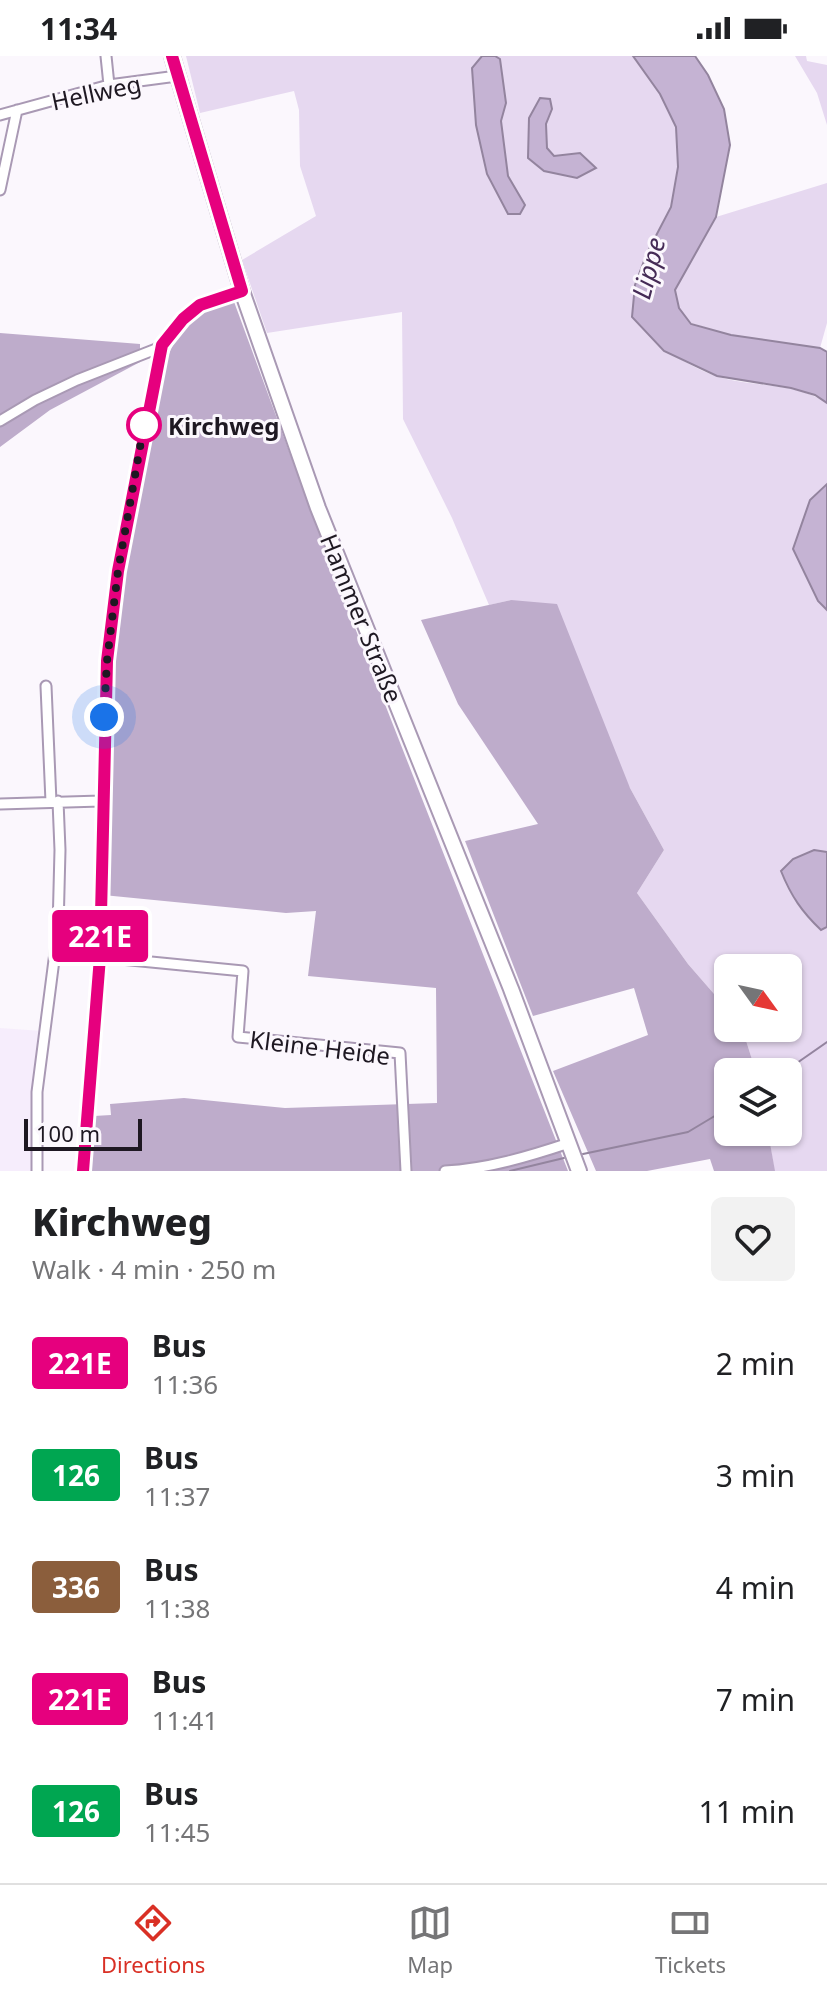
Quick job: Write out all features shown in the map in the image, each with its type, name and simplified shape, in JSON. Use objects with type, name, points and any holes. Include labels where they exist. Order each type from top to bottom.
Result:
[{"type":"main road","name":"Hammer Straße","points":[[172,56],[242,291],[318,508],[511,989],[579,1171]]},
{"type":"street","points":[[106,56],[109,85]]},
{"type":"street","name":"Hellweg","points":[[0,115],[109,85],[177,76]]},
{"type":"street","name":"Hellweg","points":[[0,190],[17,110]]},
{"type":"street","points":[[83,1171],[100,957],[101,801],[107,661],[116,586],[145,423],[162,345],[183,319],[200,305],[242,291]]},
{"type":"street","points":[[0,421],[63,387],[162,345]]},
{"type":"street","points":[[37,1171],[37,1092],[58,929],[60,850],[46,686]]},
{"type":"street","points":[[0,804],[101,801]]},
{"type":"street","name":"Kleine Heide","points":[[100,957],[243,971],[238,1037],[400,1053],[406,1171]]},
{"type":"street","points":[[445,1171],[474,1168],[569,1143]]},
{"type":"shaded area","points":[[186,56],[633,56],[660,94],[676,127],[678,167],[671,207],[647,253],[664,351],[716,376],[800,391],[827,403],[827,484],[810,500],[818,601],[827,610],[827,1171],[715,1171],[723,1146],[746,1146],[774,1168],[770,1146],[802,1146],[802,1058],[752,1058],[746,1042],[802,1042],[802,954],[714,954],[714,994],[688,964],[637,893],[664,850],[630,788],[511,600],[489,605],[452,518],[403,419],[402,312],[267,333],[242,260],[316,216],[300,166],[299,110],[294,91],[200,113]]},
{"type":"shaded area","points":[[795,56],[806,56],[807,61],[827,65],[827,125],[817,93]]},
{"type":"shaded area","points":[[827,183],[827,323],[820,348],[731,335],[691,323],[679,308],[675,290],[716,217]]},
{"type":"shaded area","points":[[233,299],[339,587],[568,1171],[90,1171],[94,1116],[111,1115],[110,1104],[184,1098],[285,1108],[437,1103],[436,988],[308,976],[316,911],[286,913],[103,895],[121,570],[166,362],[177,338],[190,321],[208,309]]},
{"type":"shaded area","points":[[0,333],[140,344],[140,362],[50,410],[0,447]]},
{"type":"shaded area","points":[[511,600],[557,604],[630,788],[664,850],[637,893],[688,964],[714,994],[714,1042],[746,1042],[752,1058],[714,1058],[714,1146],[771,1146],[775,1171],[714,1171],[710,1159],[647,1171],[596,1171],[553,1071],[648,1035],[634,988],[533,1016],[465,841],[538,824],[458,704],[421,620]]},
{"type":"shaded area","points":[[0,1028],[42,1031],[33,1171],[0,1171]]},
{"type":"water","points":[[482,56],[500,59],[506,103],[501,121],[508,176],[525,205],[520,214],[508,214],[487,174],[476,125],[472,68]]},
{"type":"water","name":"Lippe","points":[[633,56],[695,56],[724,109],[730,145],[716,217],[675,290],[679,308],[691,324],[731,335],[820,348],[827,352],[827,403],[815,395],[791,388],[717,376],[664,351],[632,317],[635,285],[647,253],[671,207],[678,167],[676,127],[660,94]]},
{"type":"water","points":[[540,98],[550,99],[552,109],[546,124],[547,148],[554,156],[580,153],[596,168],[577,178],[544,171],[528,158],[529,118]]},
{"type":"water","points":[[827,484],[827,610],[818,601],[793,549],[810,500]]},
{"type":"water","points":[[814,850],[827,852],[827,927],[821,930],[798,903],[781,871],[793,859]]},
{"type":"waterway","points":[[802,1059],[827,1042]]},
{"type":"waterway","points":[[583,1154],[688,1132],[714,1116]]},
{"type":"waterway","points":[[510,1171],[564,1158]]},
{"type":"bus line","name":"221E","points":[[83,1171],[100,957],[101,801],[107,661],[123,541],[162,345],[183,319],[200,305],[242,291],[172,56]]},
{"type":"place","name":"Kirchweg","points":[[144,425]]},
{"type":"route","points":[[104,717],[118,571],[144,425]]}]
